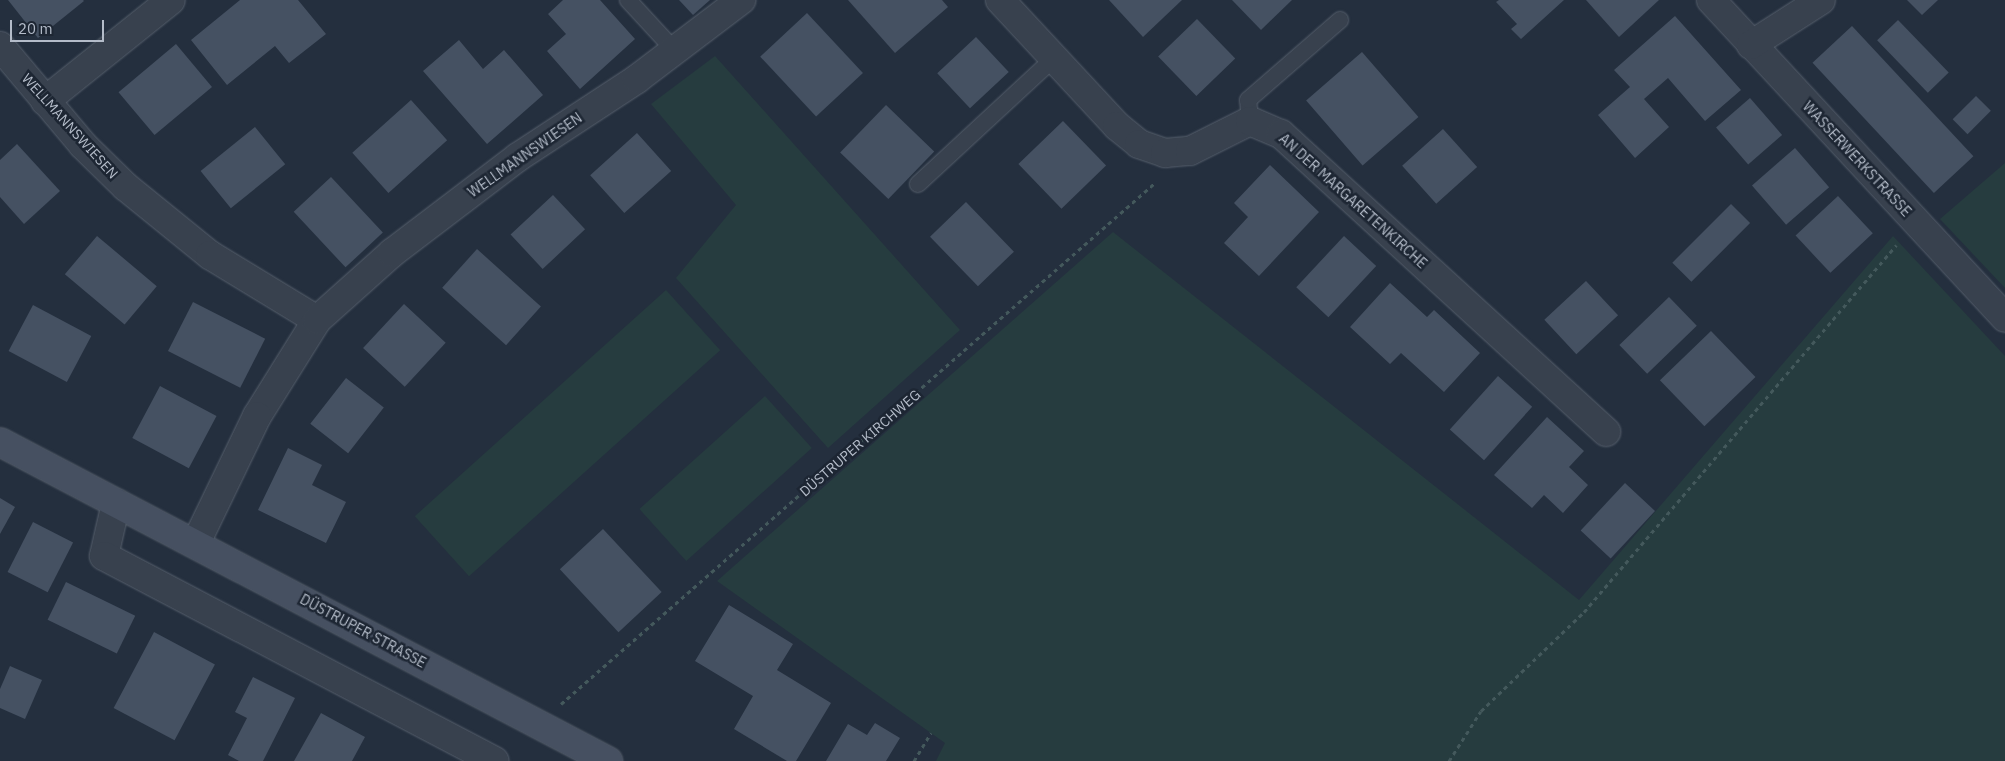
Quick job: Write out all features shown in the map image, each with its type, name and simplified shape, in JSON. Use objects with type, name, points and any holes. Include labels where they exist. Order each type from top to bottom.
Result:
[{"type":"street","points":[[44,101],[171,0]]},
{"type":"street","name":"WELLMANNSWIESEN","points":[[196,543],[257,416],[317,320],[392,253],[518,157],[675,51],[741,0]]},
{"type":"street","points":[[1000,0],[1117,126],[1139,144],[1165,154],[1190,151],[1250,121]]},
{"type":"street","name":"WASSERWERKSTRASSE","points":[[1711,0],[2005,318]]},
{"type":"street","points":[[1751,45],[1820,0]]},
{"type":"street","name":"WELLMANNSWIESEN","points":[[0,46],[44,101],[126,187],[210,255],[317,320]]},
{"type":"street","name":"AN DER MARGARETENKIRCHE","points":[[1250,121],[1281,134],[1606,432]]},
{"type":"street","name":"DÜSTRUPER STRASSE","points":[[0,442],[196,543],[608,761]]},
{"type":"street","points":[[116,503],[104,556],[494,761]]},
{"type":"lane","points":[[628,0],[675,51]]},
{"type":"lane","points":[[1250,121],[1248,100],[1340,20]]},
{"type":"lane","points":[[918,184],[1054,58]]},
{"type":"path","name":"DÜSTRUPER KIRCHWEG","points":[[545,727],[560,704],[1160,179],[1165,154]]},
{"type":"path","points":[[1449,761],[1481,711],[1584,612],[1917,224]]},
{"type":"path","points":[[914,761],[931,732]]},
{"type":"green space","points":[[715,56],[960,330],[828,448],[676,278],[736,205],[651,104]]},
{"type":"green space","points":[[2005,163],[2005,288],[1940,219]]},
{"type":"green space","points":[[1113,232],[1579,600],[1893,236],[2005,356],[2005,761],[936,761],[945,743],[717,581]]},
{"type":"green space","points":[[666,290],[720,350],[469,576],[415,516]]},
{"type":"green space","points":[[765,396],[812,448],[686,561],[639,509]]},
{"type":"building","points":[[8,0],[83,0],[84,1],[38,38]]},
{"type":"building","points":[[240,0],[298,0],[326,34],[289,63],[275,46],[227,85],[191,40]]},
{"type":"building","points":[[563,0],[600,0],[635,39],[580,89],[547,51],[566,34],[548,14]]},
{"type":"building","points":[[679,0],[710,0],[693,15]]},
{"type":"building","points":[[848,0],[942,0],[948,7],[895,53]]},
{"type":"building","points":[[1109,0],[1182,0],[1143,37]]},
{"type":"building","points":[[1232,0],[1292,0],[1261,30]]},
{"type":"building","points":[[1499,0],[1564,0],[1521,39],[1511,29],[1517,24],[1496,2]]},
{"type":"building","points":[[1586,0],[1659,0],[1619,37]]},
{"type":"building","points":[[1907,0],[1938,0],[1922,15]]},
{"type":"building","points":[[807,13],[863,73],[816,117],[760,57]]},
{"type":"building","points":[[1675,16],[1741,90],[1705,121],[1668,78],[1644,99],[1669,127],[1635,158],[1598,115],[1630,87],[1614,70]]},
{"type":"building","points":[[1197,19],[1235,59],[1196,96],[1158,57]]},
{"type":"building","points":[[1898,20],[1949,73],[1928,93],[1877,40]]},
{"type":"building","points":[[1852,26],[1973,156],[1934,193],[1813,63]]},
{"type":"building","points":[[976,37],[1009,72],[970,108],[937,73]]},
{"type":"building","points":[[459,40],[483,69],[504,50],[543,95],[487,144],[423,71]]},
{"type":"building","points":[[176,44],[212,87],[155,135],[119,92]]},
{"type":"building","points":[[1362,52],[1418,117],[1363,165],[1306,101]]},
{"type":"building","points":[[1976,96],[1991,111],[1968,134],[1953,119]]},
{"type":"building","points":[[1750,98],[1782,135],[1748,165],[1716,128]]},
{"type":"building","points":[[411,100],[447,140],[388,193],[352,153]]},
{"type":"building","points":[[886,105],[934,152],[888,199],[840,152]]},
{"type":"building","points":[[1063,121],[1106,166],[1061,209],[1018,164]]},
{"type":"building","points":[[255,127],[285,164],[231,208],[201,171]]},
{"type":"building","points":[[1443,129],[1477,167],[1436,204],[1402,166]]},
{"type":"building","points":[[637,133],[671,171],[624,213],[590,175]]},
{"type":"building","points":[[17,144],[60,191],[24,224],[0,197],[0,160]]},
{"type":"building","points":[[1795,148],[1829,187],[1786,225],[1752,185]]},
{"type":"building","points":[[1270,165],[1319,212],[1259,276],[1224,243],[1248,217],[1234,203]]},
{"type":"building","points":[[331,177],[383,233],[346,267],[294,212]]},
{"type":"building","points":[[553,195],[585,229],[543,269],[511,235]]},
{"type":"building","points":[[1838,196],[1873,233],[1830,273],[1796,236]]},
{"type":"building","points":[[966,202],[1014,252],[978,286],[930,237]]},
{"type":"building","points":[[1731,204],[1750,223],[1691,282],[1672,263]]},
{"type":"building","points":[[97,236],[157,286],[125,324],[65,274]]},
{"type":"building","points":[[1344,236],[1376,266],[1328,317],[1296,287]]},
{"type":"building","points":[[477,249],[541,307],[506,345],[442,288]]},
{"type":"building","points":[[1586,281],[1618,315],[1576,354],[1544,320]]},
{"type":"building","points":[[1390,283],[1427,317],[1434,310],[1480,353],[1444,392],[1401,353],[1390,364],[1350,327]]},
{"type":"building","points":[[1669,297],[1697,326],[1647,374],[1619,345]]},
{"type":"building","points":[[193,302],[265,339],[240,388],[168,351]]},
{"type":"building","points":[[404,304],[446,343],[405,387],[363,348]]},
{"type":"building","points":[[33,305],[91,336],[67,382],[9,351]]},
{"type":"building","points":[[1711,331],[1755,377],[1704,426],[1660,380]]},
{"type":"building","points":[[1498,376],[1532,407],[1484,460],[1450,430]]},
{"type":"building","points":[[346,378],[384,408],[348,453],[310,424]]},
{"type":"building","points":[[160,386],[217,416],[189,468],[132,438]]},
{"type":"building","points":[[1547,417],[1584,451],[1569,467],[1588,485],[1563,513],[1544,495],[1532,508],[1494,475]]},
{"type":"building","points":[[288,448],[322,465],[312,485],[346,502],[326,543],[258,510]]},
{"type":"building","points":[[1625,483],[1655,511],[1611,558],[1581,531]]},
{"type":"building","points":[[0,498],[15,507],[0,534]]},
{"type":"building","points":[[33,522],[73,542],[48,592],[8,572]]},
{"type":"building","points":[[603,529],[662,592],[619,632],[560,569]]},
{"type":"building","points":[[66,582],[135,616],[117,654],[48,620]]},
{"type":"building","points":[[729,605],[793,644],[777,670],[831,703],[796,761],[787,761],[734,729],[753,696],[695,661]]},
{"type":"building","points":[[154,632],[215,664],[175,740],[114,708]]},
{"type":"building","points":[[10,666],[42,680],[25,719],[0,708],[0,689]]},
{"type":"building","points":[[253,677],[295,698],[263,761],[239,761],[228,755],[247,718],[235,712]]},
{"type":"building","points":[[321,713],[365,737],[352,761],[294,761]]},
{"type":"building","points":[[875,723],[900,738],[886,761],[826,761],[848,724],[867,735]]}]
